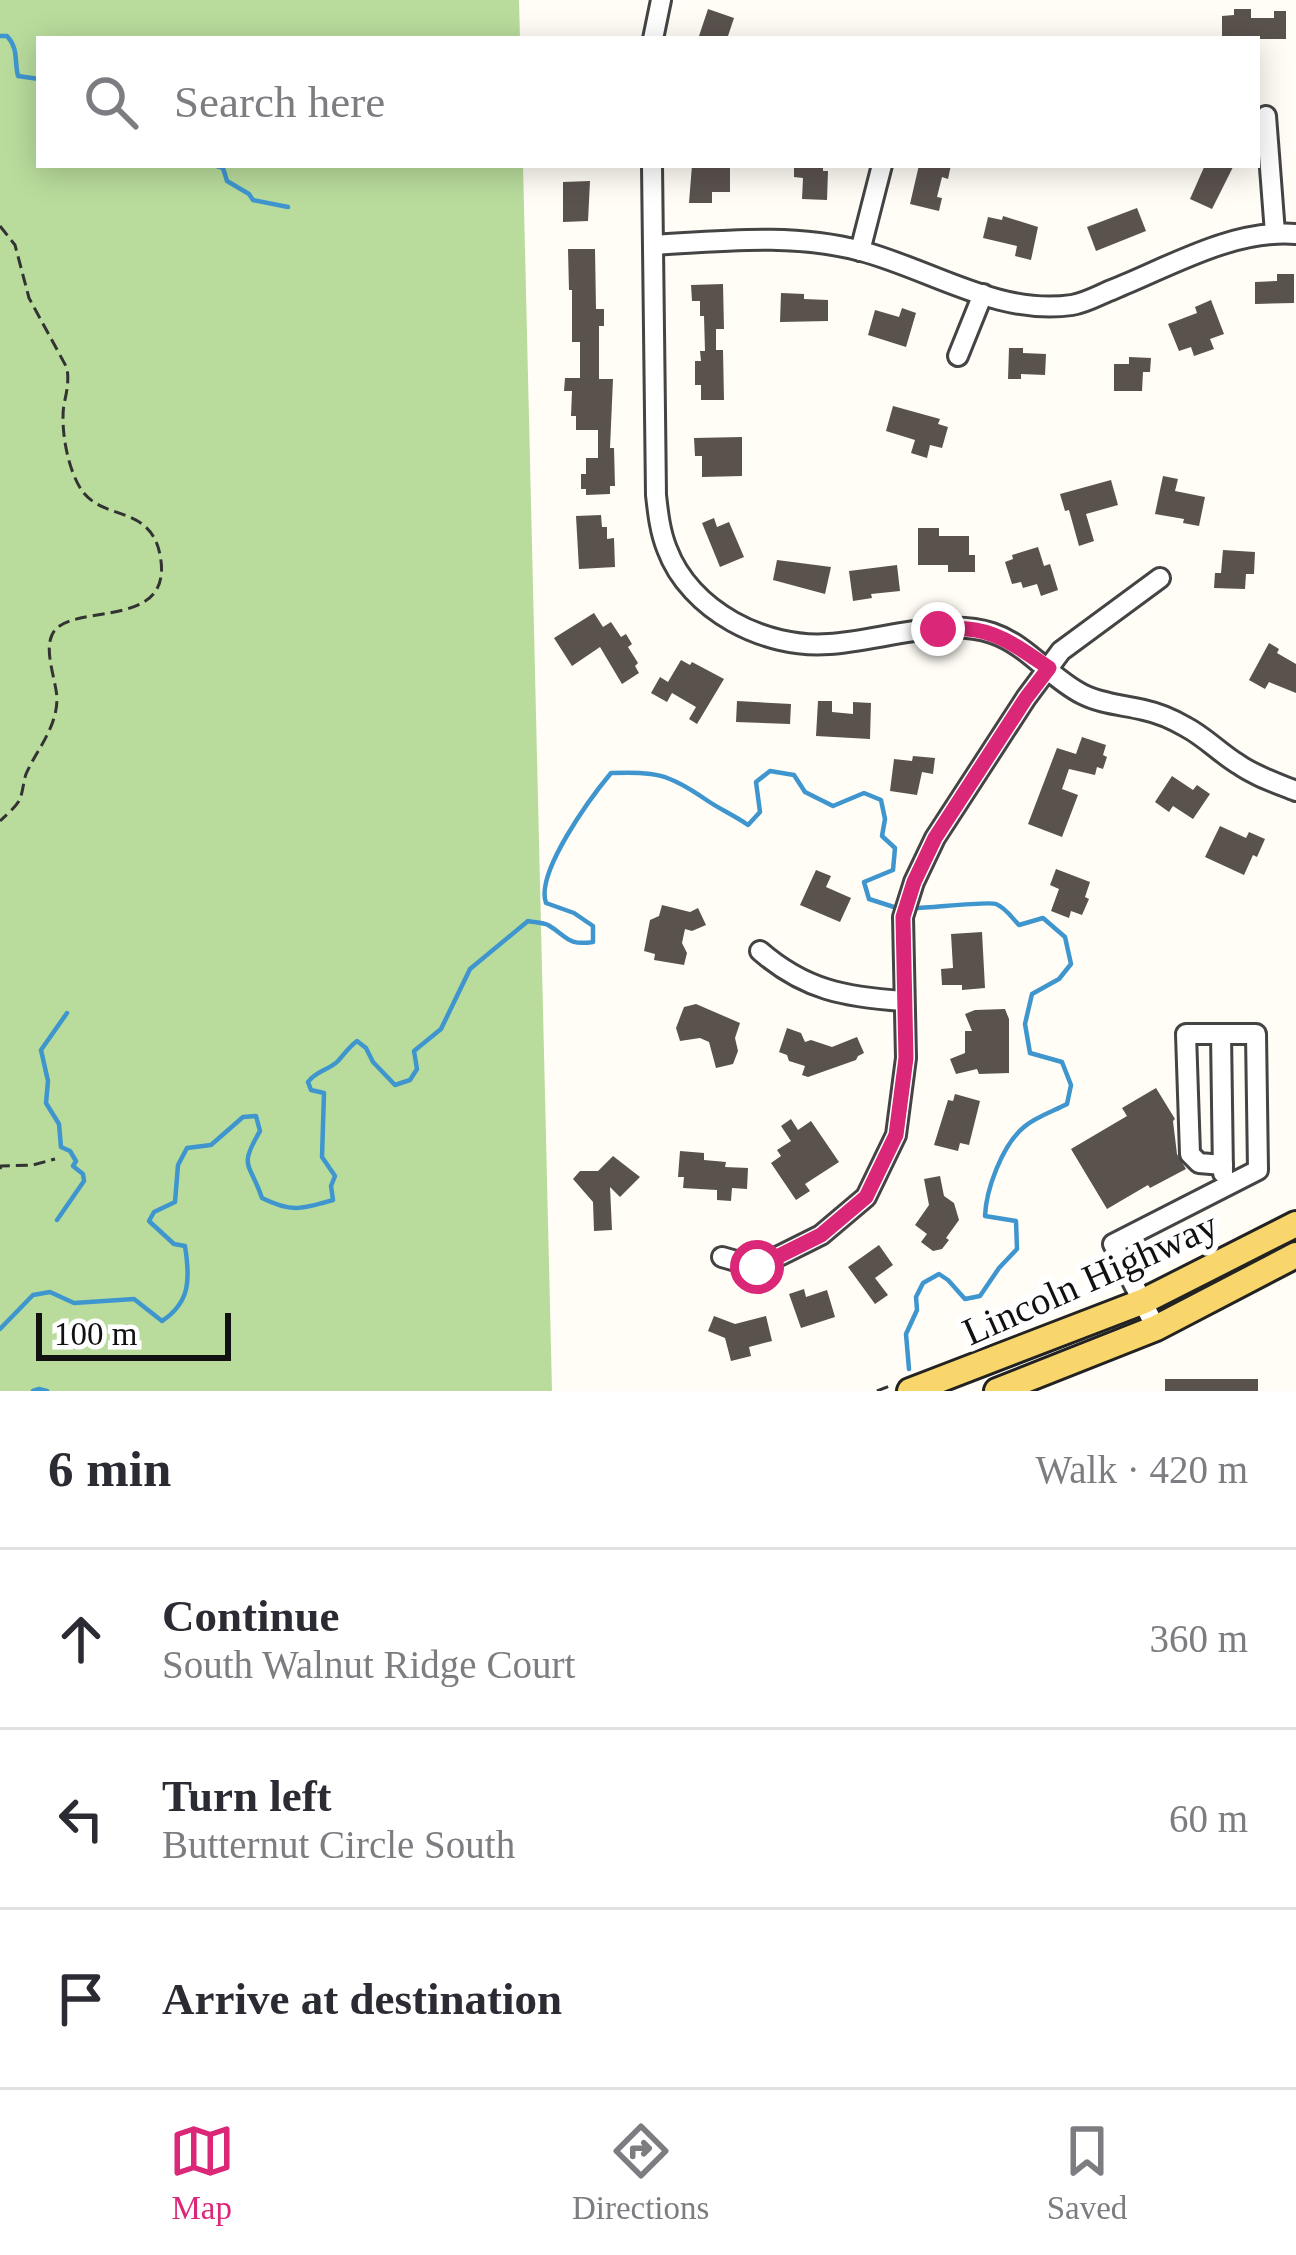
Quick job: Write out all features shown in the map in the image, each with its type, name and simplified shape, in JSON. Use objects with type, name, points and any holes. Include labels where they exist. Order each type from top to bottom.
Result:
[{"type":"main road","name":"Lincoln Highway","points":[[910,1391],[1144,1301],[1296,1224]]},
{"type":"main road","name":"Lincoln Highway","points":[[997,1391],[1156,1328],[1296,1255]]},
{"type":"street","points":[[654,36],[661,0]]},
{"type":"street","points":[[1266,116],[1275,233]]},
{"type":"street","points":[[652,168],[656,495],[666,548],[698,596],[745,628],[791,643],[832,644],[971,628],[1004,637],[1086,697],[1151,711],[1189,728],[1241,766],[1296,791]]},
{"type":"street","points":[[860,250],[881,168]]},
{"type":"street","points":[[652,244],[777,238],[860,250],[1025,305],[1074,305],[1219,246],[1275,233],[1296,234]]},
{"type":"street","points":[[958,356],[982,294]]},
{"type":"street","points":[[722,1257],[757,1267],[821,1235],[866,1197],[896,1135],[906,1058],[903,917],[914,882],[935,838],[1061,651],[1160,578]]},
{"type":"street","points":[[760,951],[785,973],[849,997],[903,1000]]},
{"type":"street","points":[[1156,1328],[1113,1244],[1258,1170],[1256,1034],[1186,1034],[1190,1154],[1198,1162],[1223,1165]]},
{"type":"street","points":[[1221,1034],[1225,1187]]},
{"type":"path","points":[[0,226],[15,245],[29,298],[67,368],[63,437],[82,491],[142,523],[159,550],[162,572],[154,592],[144,601],[129,609],[72,620],[52,634],[57,692],[53,723],[25,776],[19,801],[0,821]]},
{"type":"path","points":[[0,1169],[55,1159]]},
{"type":"green space","points":[[0,0],[519,0],[520,36],[36,36],[36,168],[523,168],[552,1391],[0,1391]]},
{"type":"building","points":[[708,9],[734,18],[728,36],[699,36]]},
{"type":"building","points":[[1234,9],[1251,9],[1251,18],[1274,18],[1274,11],[1286,11],[1286,39],[1222,36],[1222,16],[1234,15]]},
{"type":"building","points":[[692,168],[730,168],[730,192],[712,192],[712,203],[689,203]]},
{"type":"building","points":[[794,168],[828,171],[827,200],[802,199],[803,178],[794,177]]},
{"type":"building","points":[[918,168],[950,168],[948,179],[942,177],[939,211],[910,204]]},
{"type":"building","points":[[1204,168],[1232,168],[1212,209],[1190,199]]},
{"type":"building","points":[[590,181],[588,221],[563,222],[563,182]]},
{"type":"building","points":[[1137,208],[1146,231],[1096,251],[1087,227]]},
{"type":"building","points":[[1003,216],[1038,227],[1031,260],[1015,256],[1017,246],[983,238],[988,217],[1002,220]]},
{"type":"building","points":[[568,249],[595,249],[596,309],[604,309],[604,326],[599,326],[599,379],[613,379],[610,448],[614,448],[615,486],[610,486],[610,494],[586,495],[586,489],[581,489],[586,458],[598,458],[598,430],[576,430],[572,391],[564,391],[565,378],[580,378],[580,342],[572,342]]},
{"type":"building","points":[[1277,274],[1294,274],[1294,303],[1255,304],[1255,282],[1277,281]]},
{"type":"building","points":[[723,284],[724,329],[716,329],[716,350],[723,350],[724,400],[701,400],[701,385],[695,385],[695,361],[701,361],[700,351],[705,351],[704,316],[700,316],[700,301],[692,301],[691,285]]},
{"type":"building","points":[[781,293],[828,300],[828,321],[780,322]]},
{"type":"building","points":[[1211,300],[1224,334],[1210,339],[1214,349],[1194,356],[1191,347],[1179,351],[1168,324],[1197,313],[1195,307]]},
{"type":"building","points":[[902,308],[916,313],[906,347],[868,335],[875,310],[899,317]]},
{"type":"building","points":[[1009,348],[1046,354],[1045,375],[1008,379]]},
{"type":"building","points":[[1129,357],[1151,358],[1150,372],[1143,372],[1142,391],[1114,391],[1114,364],[1129,364]]},
{"type":"building","points":[[893,406],[940,419],[938,424],[948,427],[942,448],[930,445],[927,458],[911,453],[915,440],[886,431]]},
{"type":"building","points":[[742,437],[742,476],[702,477],[702,456],[695,456],[694,438]]},
{"type":"building","points":[[1163,476],[1178,479],[1175,491],[1205,497],[1199,526],[1155,514]]},
{"type":"building","points":[[1111,480],[1118,505],[1086,514],[1094,541],[1079,546],[1060,494]]},
{"type":"building","points":[[601,515],[607,539],[614,538],[615,567],[579,569],[576,516]]},
{"type":"building","points":[[714,518],[717,527],[729,522],[744,557],[720,567],[702,523]]},
{"type":"building","points":[[918,528],[939,528],[939,536],[969,536],[975,572],[948,572],[948,565],[918,565]]},
{"type":"building","points":[[1038,547],[1044,566],[1050,564],[1058,590],[1041,596],[1037,584],[1023,588],[1021,582],[1012,584],[1005,562]]},
{"type":"building","points":[[1223,550],[1255,552],[1254,574],[1246,574],[1245,589],[1214,588]]},
{"type":"building","points":[[777,560],[831,567],[825,594],[773,580]]},
{"type":"building","points":[[897,565],[900,591],[853,601],[849,571]]},
{"type":"building","points":[[594,613],[603,627],[611,622],[632,644],[628,647],[639,673],[622,684],[600,647],[572,666],[554,638]]},
{"type":"building","points":[[1269,643],[1296,664],[1296,693],[1269,682],[1265,689],[1249,680]]},
{"type":"building","points":[[681,660],[724,679],[697,724],[689,719],[696,707],[672,693],[667,702],[651,693],[660,677],[668,682]]},
{"type":"building","points":[[737,701],[791,704],[790,724],[736,722]]},
{"type":"building","points":[[818,701],[832,701],[832,712],[853,714],[853,702],[871,703],[870,739],[816,736]]},
{"type":"building","points":[[1082,737],[1106,745],[1103,755],[1107,757],[1095,775],[1069,769],[1062,789],[1078,795],[1062,837],[1028,824],[1057,748],[1076,754]]},
{"type":"building","points":[[913,756],[935,758],[933,774],[922,772],[917,795],[890,791],[894,759],[912,761]]},
{"type":"building","points":[[1172,776],[1193,790],[1197,785],[1210,794],[1193,819],[1173,806],[1169,812],[1155,802]]},
{"type":"building","points":[[1220,826],[1246,838],[1249,832],[1265,839],[1244,875],[1205,857]]},
{"type":"building","points":[[1056,869],[1090,882],[1082,915],[1071,911],[1069,918],[1051,911],[1059,889],[1050,885]]},
{"type":"building","points":[[816,870],[831,876],[826,887],[851,898],[840,922],[800,905]]},
{"type":"building","points":[[662,905],[690,912],[698,908],[706,925],[685,929],[684,965],[654,960],[655,954],[644,951],[650,920],[659,916]]},
{"type":"building","points":[[982,932],[985,988],[942,985],[941,969],[953,968],[951,934]]},
{"type":"building","points":[[696,1004],[740,1023],[733,1064],[716,1068],[709,1042],[700,1038],[680,1041],[676,1028],[684,1007]]},
{"type":"building","points":[[1005,1009],[1009,1073],[979,1074],[977,1069],[956,1074],[950,1059],[965,1053],[965,1031],[972,1031],[965,1014]]},
{"type":"building","points":[[787,1028],[801,1033],[805,1042],[832,1047],[857,1037],[864,1053],[808,1077],[802,1075],[805,1066],[779,1052]]},
{"type":"building","points":[[1156,1088],[1175,1119],[1177,1154],[1186,1169],[1107,1209],[1071,1149],[1127,1116],[1122,1108]]},
{"type":"building","points":[[955,1094],[980,1101],[969,1145],[960,1143],[958,1151],[934,1145],[948,1100],[953,1101]]},
{"type":"building","points":[[791,1119],[798,1130],[811,1121],[839,1162],[805,1184],[810,1191],[796,1200],[771,1163],[781,1156],[777,1150],[791,1141],[781,1126]]},
{"type":"building","points":[[680,1151],[704,1153],[704,1160],[726,1162],[725,1167],[748,1168],[747,1189],[732,1188],[731,1201],[717,1200],[717,1190],[683,1188],[684,1177],[678,1177]]},
{"type":"building","points":[[613,1156],[640,1177],[620,1197],[610,1187],[612,1230],[594,1231],[593,1202],[573,1179],[580,1171],[598,1171]]},
{"type":"building","points":[[940,1176],[944,1196],[954,1203],[959,1220],[942,1249],[933,1251],[921,1242],[927,1234],[915,1225],[929,1205],[924,1179]]},
{"type":"building","points":[[879,1245],[893,1265],[875,1278],[888,1295],[875,1304],[848,1267]]},
{"type":"building","points":[[804,1289],[806,1297],[827,1290],[835,1317],[801,1328],[789,1294]]},
{"type":"building","points":[[714,1316],[735,1324],[766,1316],[772,1341],[749,1347],[751,1356],[731,1361],[725,1338],[708,1331]]},
{"type":"building","points":[[1165,1379],[1258,1379],[1258,1391],[1165,1391]]},
{"type":"waterway","points":[[0,36],[7,36],[13,46],[18,76],[36,79]]},
{"type":"waterway","points":[[223,168],[227,181],[253,200],[288,207]]},
{"type":"waterway","points":[[0,1329],[33,1295],[50,1292],[74,1303],[134,1299],[162,1321],[172,1314],[186,1288],[185,1246],[174,1244],[149,1221],[154,1212],[175,1202],[178,1165],[187,1148],[211,1145],[243,1117],[256,1116],[260,1131],[248,1159],[262,1198],[297,1208],[333,1200],[335,1176],[322,1157],[324,1093],[311,1090],[308,1082],[357,1041],[395,1085],[410,1080],[417,1069],[414,1051],[441,1029],[470,969],[528,921],[548,925],[572,941],[593,942],[593,926],[546,903],[545,890],[556,855],[611,773],[670,779],[748,825],[760,812],[756,782],[770,771],[794,775],[805,792],[833,806],[864,793],[881,800],[882,836],[895,848],[893,870],[864,882],[869,899],[897,908]]},
{"type":"waterway","points":[[909,1369],[906,1334],[923,1283],[939,1274],[965,1299],[980,1296],[1017,1249],[1016,1221],[985,1216],[992,1181],[1016,1135],[1067,1104],[1071,1085],[1062,1062],[1030,1053],[1025,1024],[1032,994],[1059,979],[1071,964],[1065,937],[1043,918],[1019,925],[996,904],[914,908]]},
{"type":"waterway","points":[[57,1220],[84,1181],[73,1166],[76,1161],[70,1151],[61,1147],[59,1124],[46,1103],[48,1081],[41,1050],[67,1013]]},
{"type":"waterway","points":[[33,1391],[47,1391]]},
{"type":"route","points":[[757,1267],[821,1235],[866,1197],[896,1135],[906,1058],[903,917],[914,882],[935,838],[1049,668],[1004,637],[971,628],[938,629]]}]
